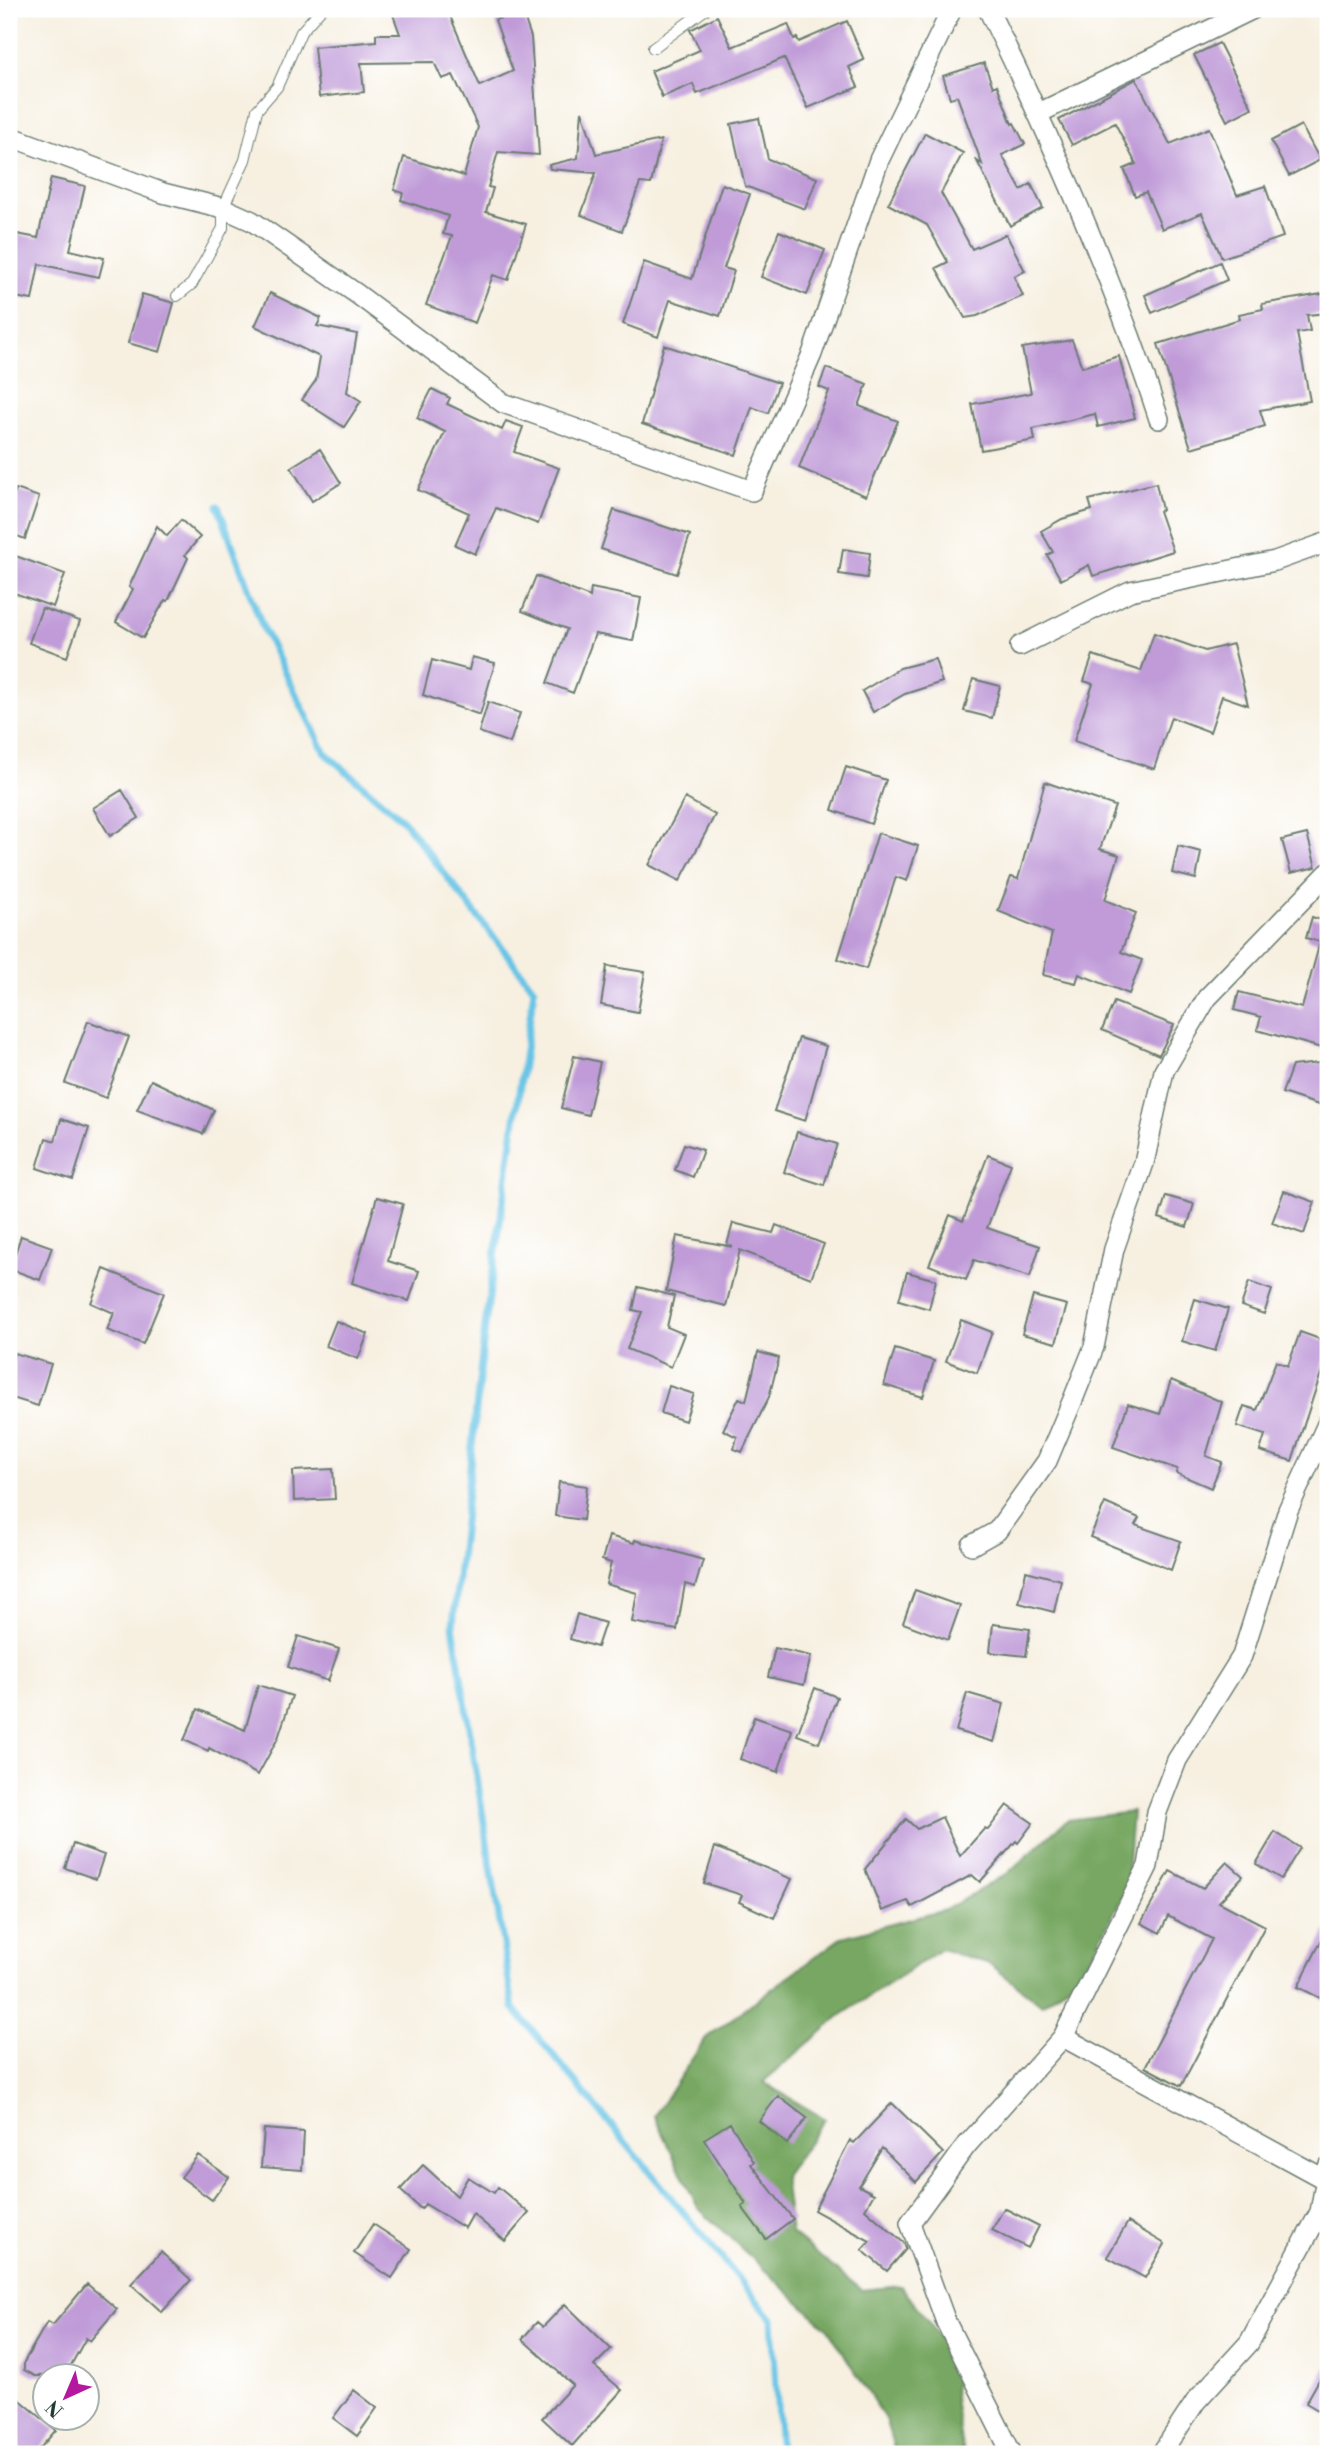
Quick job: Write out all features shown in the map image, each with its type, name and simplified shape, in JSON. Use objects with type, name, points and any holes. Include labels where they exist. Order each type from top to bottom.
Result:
[{"type":"street","points":[[9,136],[163,193],[223,208],[252,221],[357,293],[503,403],[752,491],[812,354],[879,160],[952,9]]},
{"type":"street","points":[[988,9],[1039,113],[1131,333],[1159,419]]},
{"type":"street","points":[[1039,113],[1254,9]]},
{"type":"street","points":[[1020,646],[1130,591],[1275,561],[1328,542]]},
{"type":"street","points":[[972,1545],[997,1531],[1047,1461],[1079,1385],[1094,1347],[1114,1249],[1144,1163],[1164,1071],[1207,998],[1328,873]]},
{"type":"street","points":[[1012,2454],[946,2322],[910,2224],[966,2146],[1063,2037],[1148,1866],[1157,1812],[1177,1760],[1242,1656],[1288,1510],[1328,1422]]},
{"type":"street","points":[[1063,2037],[1326,2173],[1320,2212],[1249,2343],[1196,2401],[1161,2454]]},
{"type":"lane","points":[[177,296],[192,284],[223,228],[223,208],[245,160],[257,110],[277,87],[301,32],[321,9]]},
{"type":"lane","points":[[653,48],[706,9]]},
{"type":"green space","points":[[1132,1812],[1126,1890],[1081,1975],[1042,2005],[990,1964],[941,1949],[840,2016],[763,2082],[825,2119],[784,2176],[791,2233],[861,2290],[901,2286],[956,2358],[954,2398],[963,2454],[896,2454],[885,2419],[828,2329],[698,2208],[654,2116],[706,2038],[842,1937],[945,1910],[1008,1873],[1067,1820]]},
{"type":"building","points":[[391,9],[447,9],[480,86],[513,71],[495,20],[522,11],[531,37],[539,155],[498,152],[488,187],[493,188],[486,212],[526,224],[508,280],[493,275],[475,323],[426,305],[452,236],[443,234],[448,216],[401,200],[403,193],[394,190],[404,157],[464,176],[478,127],[453,75],[442,79],[434,62],[361,63],[364,92],[319,97],[314,47],[376,41],[376,34],[400,34]]},
{"type":"building","points":[[717,16],[732,47],[788,24],[794,39],[797,38],[799,42],[847,21],[864,60],[849,67],[858,87],[808,108],[784,58],[697,94],[693,84],[662,97],[651,71],[700,50],[690,30]]},
{"type":"building","points":[[1219,43],[1252,108],[1227,121],[1194,55]]},
{"type":"building","points":[[984,63],[993,87],[997,85],[1012,124],[1014,123],[1025,144],[1002,155],[1021,190],[1031,184],[1043,208],[1010,226],[977,161],[982,164],[957,96],[950,98],[943,76]]},
{"type":"building","points":[[1136,79],[1170,144],[1209,128],[1237,195],[1265,186],[1283,237],[1222,258],[1202,213],[1162,229],[1146,192],[1135,196],[1124,169],[1136,164],[1115,123],[1072,145],[1059,120]]},
{"type":"building","points":[[582,111],[596,154],[661,140],[651,184],[640,183],[622,231],[581,215],[596,173],[550,169],[549,165],[578,158]]},
{"type":"building","points":[[759,118],[768,159],[817,178],[805,209],[745,186],[731,124]]},
{"type":"building","points":[[1301,125],[1320,160],[1289,176],[1271,141]]},
{"type":"building","points":[[925,133],[963,153],[941,193],[972,249],[1006,234],[1025,271],[1014,276],[1023,296],[977,316],[965,318],[936,268],[948,262],[927,225],[888,204]]},
{"type":"building","points":[[51,178],[85,186],[70,250],[104,258],[99,277],[39,264],[32,300],[9,296],[9,263],[12,264],[17,234],[38,238]]},
{"type":"building","points":[[722,184],[750,194],[724,268],[734,271],[720,316],[670,300],[658,337],[623,324],[644,262],[692,279]]},
{"type":"building","points":[[779,231],[825,250],[807,295],[761,277]]},
{"type":"building","points":[[1220,262],[1227,280],[1152,313],[1145,295]]},
{"type":"building","points":[[270,293],[321,318],[317,326],[357,334],[347,392],[361,401],[344,427],[302,400],[316,380],[320,357],[255,326]]},
{"type":"building","points":[[1328,293],[1328,313],[1307,315],[1310,331],[1297,333],[1310,401],[1260,410],[1265,426],[1191,448],[1158,344],[1240,319],[1239,314],[1263,309],[1262,304]]},
{"type":"building","points":[[142,294],[174,303],[160,352],[128,343]]},
{"type":"building","points":[[1072,340],[1082,367],[1119,356],[1135,418],[1098,427],[1095,414],[1033,429],[1035,440],[981,450],[972,404],[1031,393],[1022,348]]},
{"type":"building","points":[[664,345],[779,383],[768,413],[752,407],[736,455],[642,424]]},
{"type":"building","points":[[826,368],[867,384],[859,406],[898,421],[866,496],[799,468],[829,391],[819,387]]},
{"type":"building","points":[[432,389],[450,398],[447,404],[502,430],[506,421],[523,427],[514,452],[559,468],[538,524],[496,508],[475,554],[455,545],[469,513],[418,490],[445,432],[417,418]]},
{"type":"building","points":[[320,449],[341,483],[312,501],[291,467]]},
{"type":"building","points":[[1156,483],[1162,510],[1159,511],[1173,551],[1093,576],[1089,565],[1061,580],[1047,555],[1053,552],[1041,531],[1062,519],[1092,510],[1089,500]]},
{"type":"building","points":[[16,489],[39,497],[25,539],[9,533],[9,494],[13,496]]},
{"type":"building","points":[[614,510],[690,535],[677,574],[601,549]]},
{"type":"building","points":[[181,520],[200,537],[185,555],[188,558],[168,601],[165,600],[143,638],[116,622],[133,589],[129,587],[157,526],[167,536]]},
{"type":"building","points":[[843,549],[870,553],[867,578],[839,574]]},
{"type":"building","points":[[13,555],[65,574],[53,607],[9,591],[9,567]]},
{"type":"building","points":[[536,576],[590,597],[591,588],[641,598],[633,641],[595,634],[573,693],[547,683],[567,629],[522,611]]},
{"type":"building","points":[[42,608],[80,621],[67,657],[29,643]]},
{"type":"building","points":[[1154,633],[1205,651],[1233,644],[1248,705],[1222,696],[1210,732],[1171,717],[1154,769],[1074,741],[1093,684],[1084,681],[1093,655],[1141,671]]},
{"type":"building","points":[[472,657],[495,663],[480,715],[423,695],[432,660],[469,670]]},
{"type":"building","points":[[935,659],[942,682],[905,694],[873,712],[862,691],[900,668]]},
{"type":"building","points":[[973,679],[1000,686],[992,718],[964,711]]},
{"type":"building","points":[[488,702],[520,713],[510,743],[479,732]]},
{"type":"building","points":[[846,767],[886,780],[871,824],[832,810]]},
{"type":"building","points":[[1045,782],[1115,806],[1100,849],[1119,855],[1105,900],[1136,913],[1121,952],[1142,960],[1129,994],[1079,974],[1076,983],[1043,975],[1052,933],[998,911],[1011,877],[1018,879]]},
{"type":"building","points":[[122,790],[139,818],[110,836],[93,808]]},
{"type":"building","points":[[685,798],[715,815],[680,881],[649,865]]},
{"type":"building","points":[[878,833],[918,846],[907,881],[896,877],[866,969],[838,959]]},
{"type":"building","points":[[1307,834],[1316,867],[1291,873],[1282,840]]},
{"type":"building","points":[[1178,846],[1201,852],[1196,879],[1172,873]]},
{"type":"building","points":[[1312,917],[1328,922],[1328,1038],[1325,1049],[1257,1030],[1261,1017],[1234,1010],[1239,992],[1302,1008],[1320,942],[1306,938]]},
{"type":"building","points":[[607,966],[645,972],[638,1012],[601,1005]]},
{"type":"building","points":[[1114,1002],[1174,1025],[1159,1055],[1102,1030]]},
{"type":"building","points":[[88,1021],[129,1037],[106,1098],[65,1083]]},
{"type":"building","points":[[799,1038],[826,1046],[805,1121],[774,1111]]},
{"type":"building","points":[[574,1056],[600,1062],[588,1115],[561,1108]]},
{"type":"building","points":[[1328,1062],[1328,1108],[1282,1093],[1292,1066]]},
{"type":"building","points":[[151,1080],[214,1110],[203,1134],[137,1110]]},
{"type":"building","points":[[61,1119],[89,1128],[73,1180],[37,1168],[46,1138],[55,1141]]},
{"type":"building","points":[[797,1132],[837,1144],[824,1185],[784,1172]]},
{"type":"building","points":[[684,1144],[703,1150],[693,1177],[675,1170]]},
{"type":"building","points":[[988,1155],[1011,1164],[987,1228],[1040,1246],[1030,1277],[974,1260],[966,1280],[929,1265],[950,1215],[963,1221]]},
{"type":"building","points":[[1284,1191],[1315,1202],[1304,1234],[1272,1223]]},
{"type":"building","points":[[1166,1196],[1194,1204],[1187,1227],[1159,1218]]},
{"type":"building","points":[[377,1197],[403,1204],[388,1261],[419,1271],[409,1301],[352,1283]]},
{"type":"building","points":[[733,1223],[773,1233],[776,1225],[824,1244],[811,1278],[740,1250],[726,1306],[666,1291],[677,1236],[733,1247],[727,1245]]},
{"type":"building","points":[[21,1236],[52,1247],[40,1280],[10,1269]]},
{"type":"building","points":[[104,1269],[164,1293],[143,1344],[107,1330],[114,1313],[91,1303]]},
{"type":"building","points":[[907,1272],[936,1280],[929,1309],[899,1300]]},
{"type":"building","points":[[1249,1282],[1272,1290],[1264,1314],[1241,1306]]},
{"type":"building","points":[[638,1287],[674,1296],[667,1327],[684,1334],[671,1367],[627,1349],[642,1312],[633,1310]]},
{"type":"building","points":[[1033,1296],[1067,1305],[1056,1343],[1022,1334]]},
{"type":"building","points":[[1195,1299],[1228,1309],[1215,1351],[1182,1341]]},
{"type":"building","points":[[961,1320],[992,1332],[977,1373],[946,1361]]},
{"type":"building","points":[[336,1321],[368,1334],[358,1359],[326,1346]]},
{"type":"building","points":[[1300,1332],[1328,1342],[1328,1352],[1292,1461],[1260,1451],[1265,1435],[1237,1426],[1244,1406],[1257,1410],[1276,1361],[1288,1366]]},
{"type":"building","points":[[895,1349],[934,1361],[923,1397],[884,1385]]},
{"type":"building","points":[[758,1352],[779,1358],[769,1397],[742,1452],[734,1449],[737,1437],[723,1430],[739,1398],[746,1401]]},
{"type":"building","points":[[14,1353],[51,1364],[38,1406],[9,1397],[9,1373]]},
{"type":"building","points":[[1171,1380],[1222,1402],[1206,1456],[1222,1462],[1211,1488],[1176,1473],[1177,1469],[1113,1447],[1128,1404],[1160,1414]]},
{"type":"building","points":[[669,1386],[694,1394],[685,1421],[661,1413]]},
{"type":"building","points":[[333,1469],[335,1499],[294,1501],[293,1471]]},
{"type":"building","points":[[559,1482],[587,1486],[583,1520],[555,1516]]},
{"type":"building","points":[[1105,1503],[1139,1518],[1135,1525],[1181,1541],[1171,1570],[1090,1537]]},
{"type":"building","points":[[609,1536],[634,1543],[635,1540],[703,1560],[695,1587],[685,1584],[677,1630],[632,1622],[637,1593],[606,1584],[611,1563],[602,1560]]},
{"type":"building","points":[[1026,1571],[1061,1580],[1054,1612],[1019,1603]]},
{"type":"building","points":[[915,1590],[960,1606],[948,1640],[903,1623]]},
{"type":"building","points":[[577,1614],[605,1623],[597,1647],[570,1639]]},
{"type":"building","points":[[993,1624],[1030,1629],[1026,1656],[990,1652]]},
{"type":"building","points":[[298,1636],[339,1649],[328,1681],[288,1667]]},
{"type":"building","points":[[775,1648],[811,1656],[804,1685],[768,1677]]},
{"type":"building","points":[[258,1685],[292,1696],[278,1738],[258,1775],[209,1748],[208,1751],[184,1740],[198,1709],[245,1730]]},
{"type":"building","points":[[815,1688],[837,1697],[819,1743],[797,1735]]},
{"type":"building","points":[[967,1693],[1004,1704],[994,1742],[956,1731]]},
{"type":"building","points":[[754,1717],[792,1730],[778,1772],[740,1759]]},
{"type":"building","points":[[1007,1805],[1033,1823],[1018,1843],[1016,1841],[980,1882],[972,1875],[912,1907],[908,1901],[882,1911],[865,1869],[906,1819],[917,1829],[942,1817],[960,1856],[985,1828],[988,1830]]},
{"type":"building","points":[[1275,1832],[1300,1848],[1281,1879],[1256,1864]]},
{"type":"building","points":[[73,1844],[104,1855],[96,1879],[65,1868]]},
{"type":"building","points":[[715,1847],[792,1879],[774,1918],[739,1902],[742,1895],[704,1883]]},
{"type":"building","points":[[1227,1862],[1243,1876],[1219,1902],[1265,1926],[1181,2086],[1145,2067],[1212,1939],[1168,1916],[1160,1933],[1141,1923],[1170,1871],[1203,1888]]},
{"type":"building","points":[[1328,1927],[1328,2002],[1298,1987]]},
{"type":"building","points":[[778,2096],[807,2118],[787,2144],[759,2121]]},
{"type":"building","points":[[892,2103],[943,2153],[916,2182],[882,2148],[859,2186],[874,2194],[865,2209],[904,2243],[906,2249],[887,2271],[862,2250],[870,2241],[814,2210],[850,2140],[854,2143]]},
{"type":"building","points":[[730,2123],[754,2162],[751,2164],[793,2219],[766,2239],[742,2207],[746,2204],[704,2139]]},
{"type":"building","points":[[264,2129],[304,2132],[302,2170],[261,2167]]},
{"type":"building","points":[[198,2155],[229,2177],[212,2200],[181,2177]]},
{"type":"building","points":[[423,2165],[457,2196],[468,2177],[494,2193],[498,2187],[529,2213],[505,2241],[473,2214],[465,2228],[425,2204],[421,2209],[400,2190]]},
{"type":"building","points":[[1004,2208],[1039,2226],[1028,2248],[992,2230]]},
{"type":"building","points":[[1128,2222],[1165,2244],[1145,2278],[1107,2257]]},
{"type":"building","points":[[373,2224],[411,2249],[392,2278],[354,2253]]},
{"type":"building","points":[[161,2252],[191,2280],[162,2312],[131,2284]]},
{"type":"building","points":[[87,2284],[117,2309],[90,2341],[86,2338],[73,2362],[32,2362],[32,2374],[24,2370],[24,2362],[47,2322],[53,2325]]},
{"type":"building","points":[[565,2304],[611,2349],[594,2366],[622,2390],[572,2446],[542,2418],[573,2385],[522,2339],[537,2322],[543,2327]]},
{"type":"building","points":[[1328,2364],[1328,2416],[1306,2403]]},
{"type":"building","points":[[354,2390],[377,2408],[357,2436],[333,2418]]},
{"type":"building","points":[[18,2398],[32,2410],[32,2432],[54,2432],[35,2454],[9,2454],[9,2408]]},
{"type":"waterway","points":[[218,506],[263,628],[325,753],[402,819],[534,989],[485,1326],[453,1625],[513,2007],[772,2319],[780,2454]]}]
